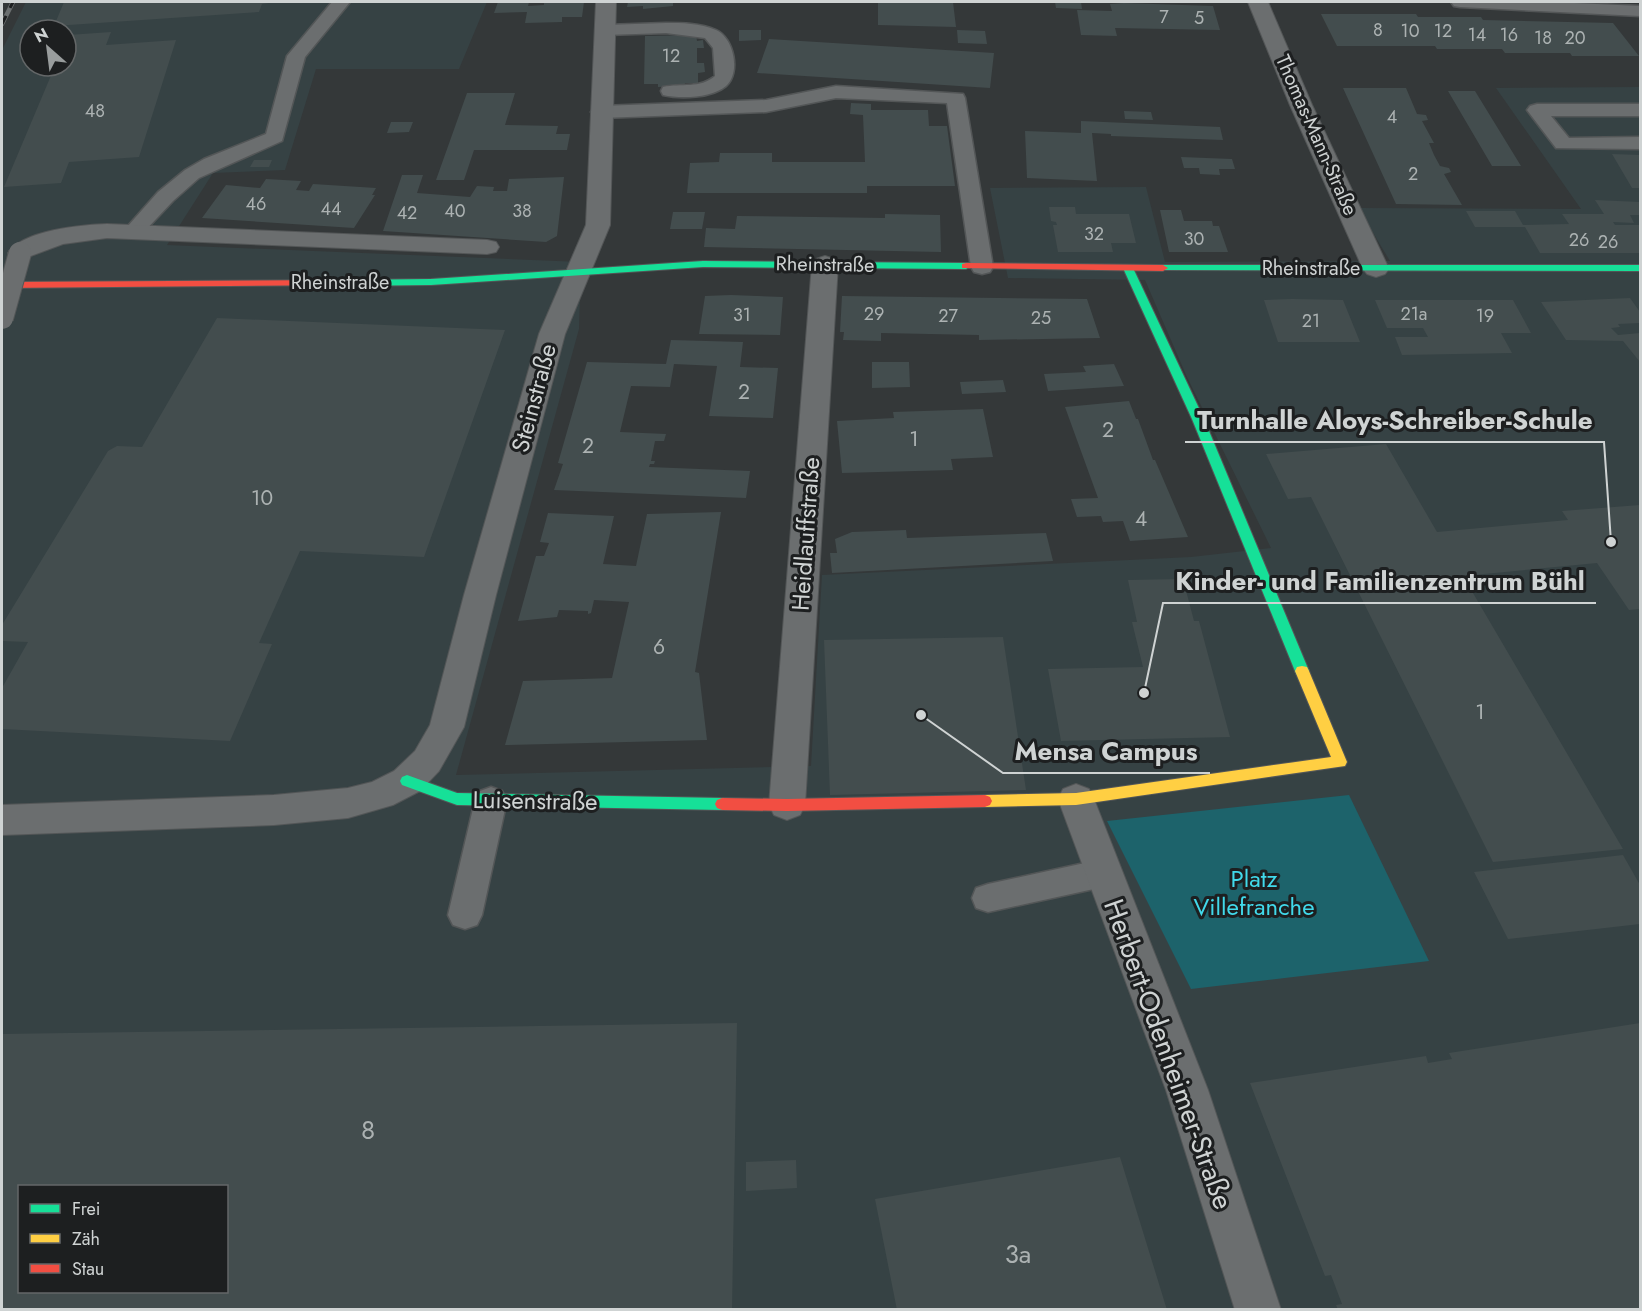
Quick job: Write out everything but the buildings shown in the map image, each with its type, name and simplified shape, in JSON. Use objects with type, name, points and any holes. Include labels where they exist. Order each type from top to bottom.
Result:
[{"type":"street","name":"Steinstraße","points":[[407,781],[427,761],[447,727],[480,595],[552,334],[598,225],[606,2]]},
{"type":"street","name":"Thomas-Mann-Straße","points":[[1258,2],[1301,105],[1376,269]]},
{"type":"street","name":"Rheinstraße","points":[[2,318],[20,252],[36,243],[80,232],[134,231],[487,247]]},
{"type":"street","name":"Rheinstraße","points":[[2,285],[431,282],[489,280],[703,264],[1128,268],[1641,268]]},
{"type":"street","name":"Heidlauffstraße","points":[[787,805],[825,264]]},
{"type":"street","name":"Luisenstraße","points":[[407,781],[457,799],[787,805],[1076,799],[1340,762],[1198,419],[1128,268]]},
{"type":"street","points":[[2,820],[274,810],[348,803],[380,795],[407,781]]},
{"type":"street","name":"Herbert-Odenheimer-Straße","points":[[1076,799],[1179,1069],[1258,1310]]},
{"type":"lane","points":[[134,231],[176,184],[204,166],[261,147],[276,137],[297,56],[341,2]]},
{"type":"lane","points":[[1460,2],[1641,11]]},
{"type":"lane","points":[[602,103],[697,90],[720,83],[724,77],[721,42],[715,35],[706,31],[696,29],[605,30]]},
{"type":"lane","points":[[602,103],[766,106],[836,92],[956,98],[982,267]]},
{"type":"lane","points":[[1641,110],[1537,110],[1563,144],[1641,144]]},
{"type":"lane","points":[[465,915],[491,800]]},
{"type":"lane","points":[[988,898],[1103,873]]},
{"type":"shaded area","points":[[26,2],[487,2],[459,69],[316,69],[285,170],[213,173],[167,245],[581,262],[579,329],[456,775],[811,766],[822,575],[1191,557],[1271,548],[1187,377],[1145,280],[1008,278],[990,188],[1146,187],[1165,262],[1390,261],[1358,208],[1581,209],[1496,88],[1640,87],[1640,1309],[2,1309],[2,50],[18,18]]},
{"type":"green space","name":"Platz Villefranche","points":[[1349,795],[1429,961],[1191,989],[1107,821]]},
{"type":"railway","points":[[2,24],[13,2]]},
{"type":"traffic: fast","points":[[344,283],[431,282],[703,264],[966,266]]},
{"type":"traffic: fast","points":[[1128,268],[1198,419],[1302,671]]},
{"type":"traffic: fast","points":[[1163,268],[1640,268]]},
{"type":"traffic: fast","points":[[407,781],[457,799],[722,804]]},
{"type":"traffic: slow","points":[[985,801],[1076,799],[1340,762],[1302,671]]},
{"type":"traffic: jam","points":[[966,266],[1163,268]]},
{"type":"traffic: jam","points":[[2,285],[344,283]]},
{"type":"traffic: jam","points":[[722,804],[985,801]]},
{"type":"place","name":"Turnhalle Aloys-Schreiber-Schule","points":[[1611,542]]},
{"type":"place","name":"Kinder- und Familienzentrum Bühl","points":[[1144,693]]},
{"type":"place","name":"Mensa Campus","points":[[921,715]]}]
